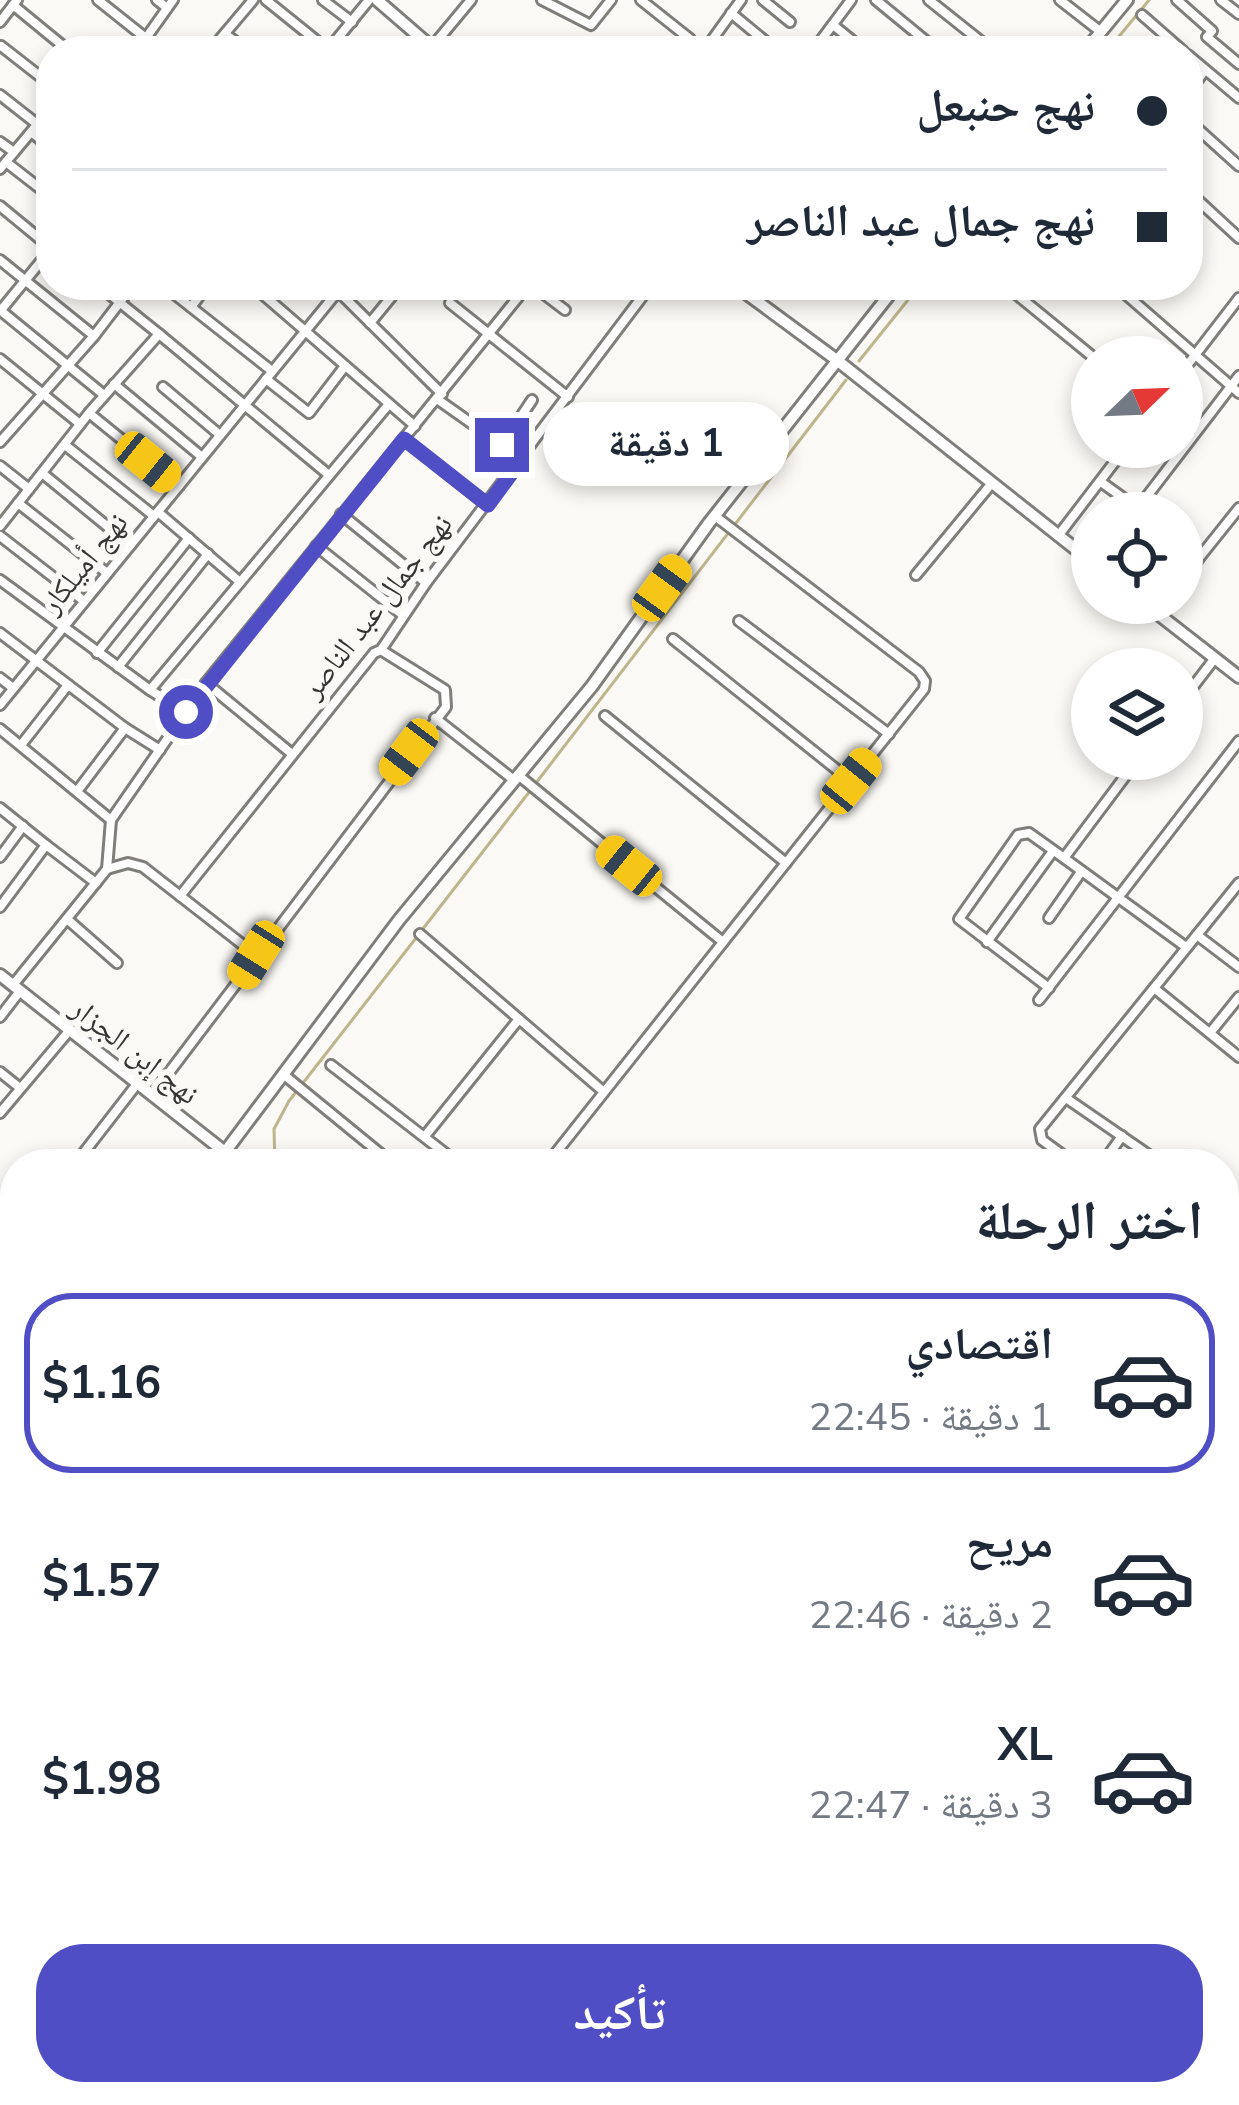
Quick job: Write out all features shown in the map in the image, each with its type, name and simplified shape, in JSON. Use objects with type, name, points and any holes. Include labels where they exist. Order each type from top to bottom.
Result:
[{"type":"street","points":[[98,0],[143,36]]},
{"type":"street","points":[[147,36],[170,4],[157,0]]},
{"type":"street","points":[[228,36],[254,0]]},
{"type":"street","points":[[266,0],[310,36]]},
{"type":"street","points":[[323,0],[352,22]]},
{"type":"street","points":[[340,36],[373,0],[418,36]]},
{"type":"street","points":[[444,36],[471,0]]},
{"type":"street","points":[[542,0],[591,25],[611,0]]},
{"type":"street","points":[[641,0],[686,36]]},
{"type":"street","points":[[712,36],[741,0]]},
{"type":"street","points":[[763,0],[790,22]]},
{"type":"street","points":[[824,36],[851,0]]},
{"type":"street","points":[[876,0],[920,36]]},
{"type":"street","points":[[929,0],[974,36]]},
{"type":"street","points":[[1060,0],[1101,32]]},
{"type":"street","points":[[1098,36],[1127,0]]},
{"type":"street","points":[[1177,0],[1239,64]]},
{"type":"street","points":[[1221,0],[1239,14]]},
{"type":"street","points":[[0,22],[15,3],[52,36]]},
{"type":"street","points":[[731,13],[759,36]]},
{"type":"street","points":[[1142,15],[1166,36]]},
{"type":"street","points":[[832,25],[846,36]]},
{"type":"street","points":[[1,46],[36,73]]},
{"type":"street","points":[[1203,73],[1239,98]]},
{"type":"street","points":[[0,94],[36,130]]},
{"type":"street","points":[[36,126],[3,165],[36,187]]},
{"type":"street","points":[[1203,134],[1239,166]]},
{"type":"street","points":[[0,142],[14,152]]},
{"type":"street","points":[[1203,205],[1239,238]]},
{"type":"street","points":[[0,206],[36,236]]},
{"type":"street","points":[[0,260],[36,289]]},
{"type":"street","points":[[36,266],[0,310],[104,395]]},
{"type":"street","points":[[1203,343],[1239,298]]},
{"type":"street","points":[[50,300],[94,336]]},
{"type":"street","points":[[117,300],[329,475]]},
{"type":"street","points":[[181,300],[309,412],[345,366]]},
{"type":"street","points":[[186,304],[191,300]]},
{"type":"street","points":[[269,300],[415,425]]},
{"type":"street","name":"نهج أميلكار","points":[[0,705],[330,300]]},
{"type":"street","points":[[350,300],[440,397],[522,459]]},
{"type":"street","points":[[370,323],[389,300]]},
{"type":"street","points":[[0,1017],[107,869],[111,820],[206,683],[518,300]]},
{"type":"street","points":[[551,300],[565,310]]},
{"type":"street","name":"نهج جمال عبد الناصر","points":[[180,896],[374,652],[382,650],[426,583],[640,300]]},
{"type":"street","points":[[755,300],[1071,546]]},
{"type":"street","points":[[227,1149],[440,868],[592,686],[715,516],[885,300]]},
{"type":"street","points":[[1023,300],[1071,339]]},
{"type":"street","points":[[1131,300],[1171,336]]},
{"type":"street","points":[[0,442],[119,302]]},
{"type":"street","points":[[450,303],[568,397]]},
{"type":"street","points":[[2,520],[159,334]]},
{"type":"street","points":[[0,359],[80,424]]},
{"type":"street","points":[[1203,364],[1235,389]]},
{"type":"street","points":[[1155,492],[1235,389],[1239,376]]},
{"type":"street","points":[[114,384],[202,457]]},
{"type":"street","points":[[163,387],[220,435]]},
{"type":"street","points":[[502,445],[532,400]]},
{"type":"street","points":[[150,690],[389,404]]},
{"type":"street","points":[[89,413],[178,486]]},
{"type":"street","points":[[404,439],[488,505]]},
{"type":"street","points":[[65,445],[190,538],[240,582]]},
{"type":"street","points":[[0,466],[28,489]]},
{"type":"street","points":[[1058,536],[1111,468]]},
{"type":"street","points":[[42,473],[130,545]]},
{"type":"street","points":[[1101,482],[1115,492]]},
{"type":"street","points":[[916,575],[992,483]]},
{"type":"street","points":[[18,503],[107,574]]},
{"type":"street","points":[[1203,553],[1239,508]]},
{"type":"street","points":[[341,514],[426,583]]},
{"type":"street","points":[[559,1149],[924,689],[919,672],[715,516]]},
{"type":"street","points":[[0,536],[84,602]]},
{"type":"street","points":[[97,653],[190,538]]},
{"type":"street","points":[[316,546],[403,615]]},
{"type":"street","points":[[118,667],[208,554]]},
{"type":"street","points":[[0,580],[186,712]]},
{"type":"street","points":[[739,621],[889,734]]},
{"type":"street","points":[[1171,624],[1239,677]]},
{"type":"street","points":[[0,633],[160,750]]},
{"type":"street","points":[[674,639],[851,781]]},
{"type":"street","points":[[152,1095],[446,707],[445,691],[382,650]]},
{"type":"street","points":[[1203,674],[1215,658]]},
{"type":"street","points":[[0,678],[14,688]]},
{"type":"street","points":[[206,683],[292,754]]},
{"type":"street","points":[[21,745],[68,685]]},
{"type":"street","points":[[605,716],[786,863]]},
{"type":"street","points":[[435,718],[532,787],[724,942]]},
{"type":"street","points":[[78,790],[125,728]]},
{"type":"street","points":[[0,729],[111,820]]},
{"type":"street","points":[[1040,1000],[1239,741]]},
{"type":"street","points":[[1064,858],[1122,780]]},
{"type":"street","points":[[0,808],[96,883]]},
{"type":"street","points":[[0,857],[23,826]]},
{"type":"street","points":[[1049,988],[959,919],[1018,835],[1029,833],[1186,947]]},
{"type":"street","points":[[0,839],[9,846]]},
{"type":"street","points":[[0,907],[46,845]]},
{"type":"street","points":[[987,941],[1053,851]]},
{"type":"street","points":[[107,869],[128,863],[143,867],[256,955]]},
{"type":"street","points":[[1049,918],[1081,872]]},
{"type":"street","points":[[1058,1149],[1040,1134],[1238,886]]},
{"type":"street","points":[[67,920],[117,963]]},
{"type":"street","points":[[420,934],[604,1092]]},
{"type":"street","points":[[1197,934],[1239,967]]},
{"type":"street","name":"نهج إبن الجزار","points":[[0,975],[221,1149]]},
{"type":"street","points":[[1154,988],[1239,1057]]},
{"type":"street","points":[[1210,1033],[1239,997]]},
{"type":"street","points":[[425,1136],[519,1019]]},
{"type":"street","points":[[0,1113],[69,1031]]},
{"type":"street","points":[[331,1065],[439,1149]]},
{"type":"street","points":[[0,1072],[20,1088]]},
{"type":"street","points":[[283,1074],[374,1149]]},
{"type":"street","points":[[87,1149],[137,1084]]},
{"type":"street","points":[[1066,1098],[1141,1149]]},
{"type":"street","points":[[1113,1149],[1122,1136]]},
{"type":"waterway","points":[[1119,36],[1149,0]]},
{"type":"waterway","points":[[859,361],[908,300]]},
{"type":"waterway","points":[[536,783],[846,380]]},
{"type":"waterway","points":[[422,930],[530,791]]},
{"type":"waterway","points":[[275,1149],[274,1129],[289,1101],[416,938]]},
{"type":"route","points":[[186,712],[404,439],[488,505],[522,459],[502,445]]}]
